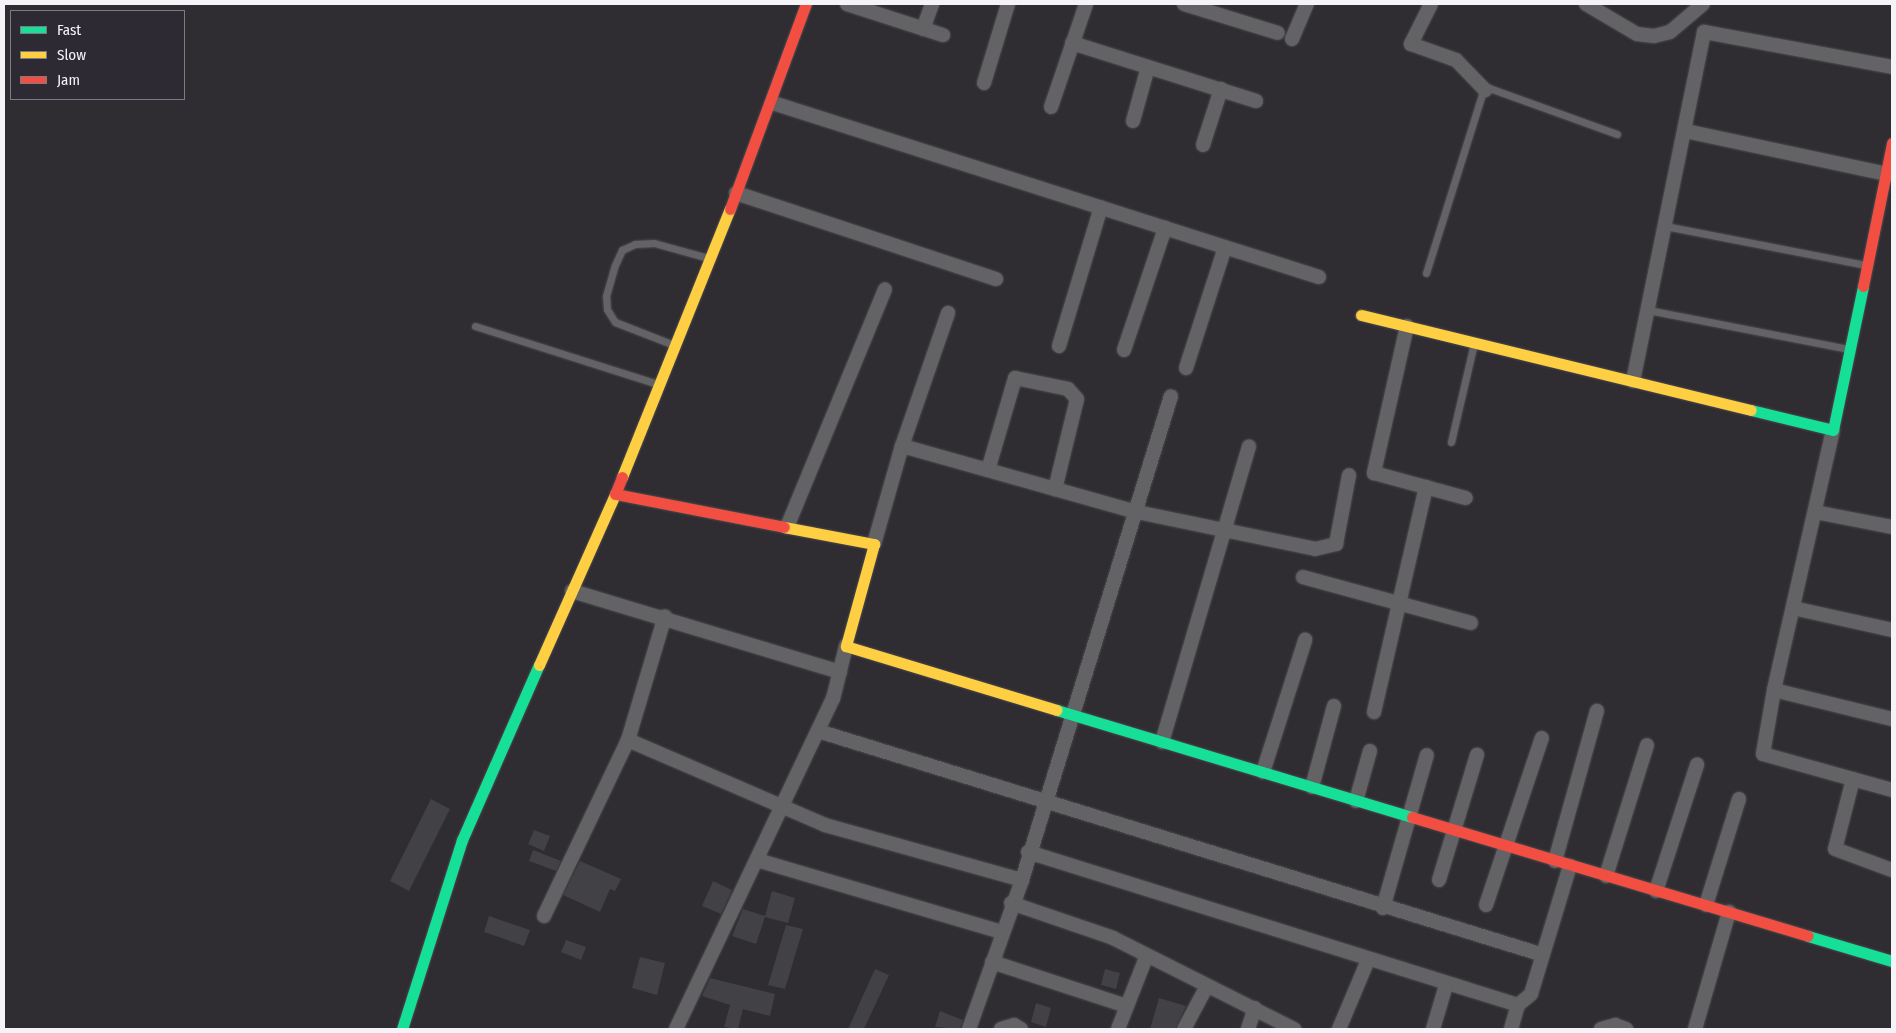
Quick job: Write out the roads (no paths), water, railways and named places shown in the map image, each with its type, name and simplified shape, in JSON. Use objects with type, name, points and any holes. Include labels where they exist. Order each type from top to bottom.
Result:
[{"type":"street","points":[[402,1029],[462,840],[615,494],[708,258],[773,103],[806,4]]},
{"type":"street","points":[[847,4],[943,35]]},
{"type":"street","points":[[924,29],[932,4]]},
{"type":"street","points":[[984,83],[1008,4]]},
{"type":"street","points":[[1051,107],[1086,4]]},
{"type":"street","points":[[1184,4],[1278,33]]},
{"type":"street","points":[[1292,39],[1307,4]]},
{"type":"street","points":[[1431,4],[1411,44],[1456,60],[1485,90]]},
{"type":"street","points":[[1586,4],[1637,34],[1654,36],[1670,32],[1703,4]]},
{"type":"street","points":[[1633,381],[1686,131],[1704,32],[1892,67]]},
{"type":"street","points":[[1072,43],[1256,101]]},
{"type":"street","points":[[1133,121],[1148,67]]},
{"type":"street","points":[[1203,145],[1220,90]]},
{"type":"street","points":[[773,103],[1319,277]]},
{"type":"street","points":[[1686,131],[1889,174]]},
{"type":"street","points":[[1892,143],[1889,174],[1774,690],[1763,754],[1892,790]]},
{"type":"street","points":[[736,192],[996,279]]},
{"type":"street","points":[[1059,346],[1101,207]]},
{"type":"street","points":[[1124,350],[1166,228]]},
{"type":"street","points":[[1186,368],[1225,247]]},
{"type":"street","points":[[787,527],[885,289]]},
{"type":"street","points":[[680,1028],[757,860],[785,806],[818,731],[840,672],[902,446],[948,313]]},
{"type":"street","points":[[1361,315],[1833,430]]},
{"type":"street","points":[[1407,326],[1374,473],[1466,498]]},
{"type":"street","points":[[988,470],[1015,378],[1068,389],[1077,399],[1054,489]]},
{"type":"street","points":[[969,1029],[1011,903],[1022,880],[1028,852],[1044,799],[1137,512],[1171,396]]},
{"type":"street","points":[[902,446],[1137,512],[1226,532],[1331,549],[1339,536],[1349,475]]},
{"type":"street","points":[[1162,742],[1226,532],[1249,447]]},
{"type":"street","points":[[1374,712],[1426,487]]},
{"type":"street","points":[[615,494],[874,544]]},
{"type":"street","points":[[1815,512],[1892,527]]},
{"type":"street","points":[[1303,577],[1400,601],[1471,623]]},
{"type":"street","points":[[572,591],[665,616],[840,672]]},
{"type":"street","points":[[1793,608],[1892,630]]},
{"type":"street","points":[[544,916],[628,740],[665,616]]},
{"type":"street","points":[[1263,772],[1305,640]]},
{"type":"street","points":[[846,646],[1570,866],[1892,961]]},
{"type":"street","points":[[1774,690],[1892,719]]},
{"type":"street","points":[[1312,787],[1334,706]]},
{"type":"street","points":[[1555,861],[1597,711]]},
{"type":"street","points":[[818,731],[1044,799],[1383,908],[1540,954]]},
{"type":"street","points":[[1486,905],[1542,738]]},
{"type":"street","points":[[628,740],[785,806],[825,825],[1022,880]]},
{"type":"street","points":[[1606,876],[1647,745]]},
{"type":"street","points":[[1356,801],[1370,751]]},
{"type":"street","points":[[1383,908],[1427,755]]},
{"type":"street","points":[[1439,880],[1456,831],[1477,755]]},
{"type":"street","points":[[1656,891],[1697,765]]},
{"type":"street","points":[[1854,779],[1835,849],[1892,870]]},
{"type":"street","points":[[1706,905],[1739,799]]},
{"type":"street","points":[[1028,852],[1446,985],[1518,1005]]},
{"type":"street","points":[[757,860],[1002,932]]},
{"type":"street","points":[[1511,1029],[1518,1005],[1531,994],[1540,954],[1570,866]]},
{"type":"street","points":[[1011,903],[1113,938],[1294,1029]]},
{"type":"street","points":[[1695,1029],[1729,912]]},
{"type":"street","points":[[1118,1029],[1146,955]]},
{"type":"street","points":[[1339,1029],[1368,960]]},
{"type":"street","points":[[992,962],[1126,1006]]},
{"type":"street","points":[[1433,1029],[1446,985]]},
{"type":"street","points":[[1184,1029],[1207,986]]},
{"type":"street","points":[[1248,1029],[1255,1008]]},
{"type":"street","points":[[1002,1029],[1014,1025],[1021,1029]]},
{"type":"street","points":[[1601,1029],[1615,1025],[1626,1029]]},
{"type":"lane","points":[[1426,273],[1485,90],[1489,88],[1617,134]]},
{"type":"lane","points":[[1665,226],[1867,266]]},
{"type":"lane","points":[[674,345],[615,322],[607,309],[606,296],[615,265],[622,250],[635,244],[654,243],[708,258]]},
{"type":"lane","points":[[1648,310],[1850,349]]},
{"type":"lane","points":[[475,326],[658,384]]},
{"type":"lane","points":[[1451,442],[1474,342]]}]
